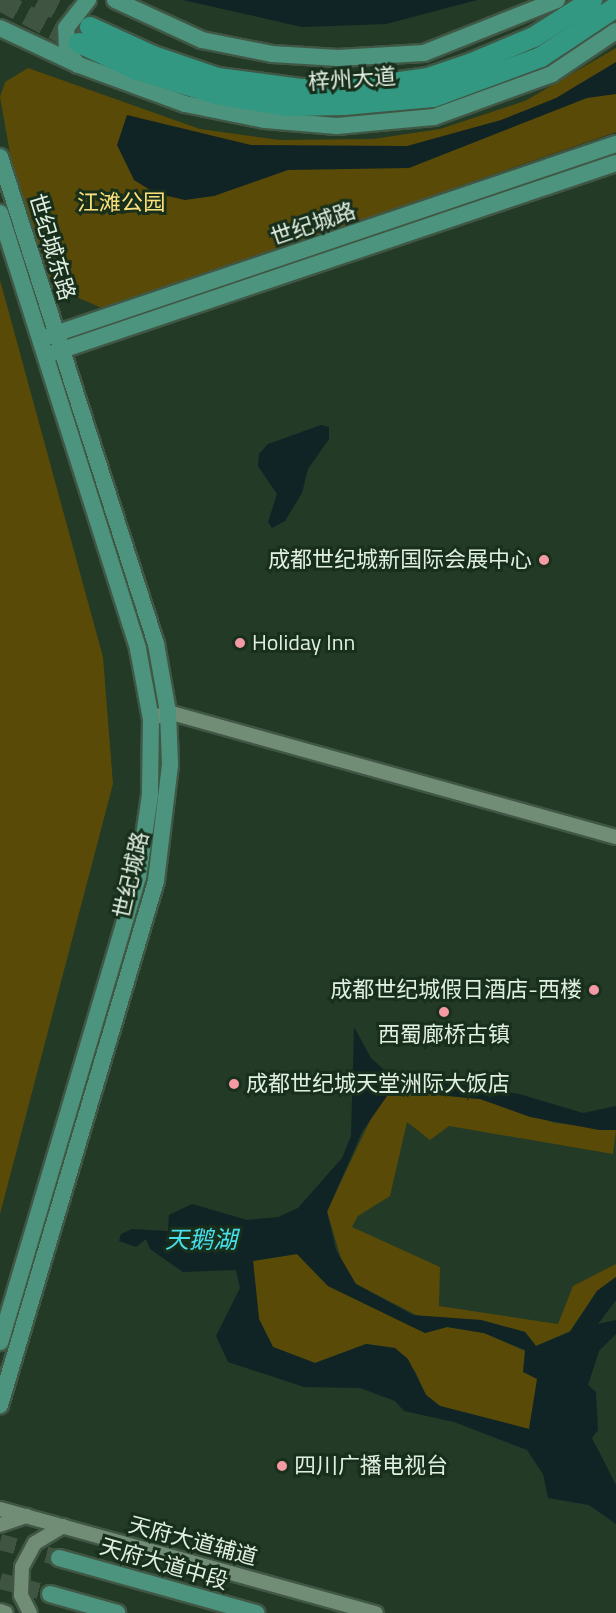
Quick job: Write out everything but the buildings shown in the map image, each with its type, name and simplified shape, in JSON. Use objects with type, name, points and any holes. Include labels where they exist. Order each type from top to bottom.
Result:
[{"type":"highway","name":"梓州大道","points":[[592,0],[534,37],[472,63],[428,78],[357,88],[301,89],[218,78],[85,35],[136,70],[220,95],[288,106],[344,105],[432,97],[541,57],[616,8]]},
{"type":"main road","points":[[79,65],[67,51],[66,28],[88,0]]},
{"type":"main road","points":[[115,0],[202,40],[272,54],[338,58],[424,53],[557,0]]},
{"type":"main road","points":[[0,28],[79,65],[186,104],[337,126],[434,117],[552,74],[616,31]]},
{"type":"main road","name":"世纪城路","points":[[48,336],[616,144]]},
{"type":"main road","name":"世纪城东路","points":[[0,156],[53,353]]},
{"type":"main road","name":"世纪城路","points":[[53,353],[616,163]]},
{"type":"main road","name":"世纪城东路","points":[[0,213],[48,336]]},
{"type":"main road","name":"世纪城路","points":[[0,1405],[156,881],[168,805],[168,712],[156,644],[53,353]]},
{"type":"main road","name":"世纪城路","points":[[0,1342],[138,877],[150,795],[151,719],[138,649],[53,353]]},
{"type":"main road","name":"天府大道中段","points":[[59,1558],[256,1613]]},
{"type":"main road","points":[[50,1594],[117,1613]]},
{"type":"street","points":[[151,719],[168,712],[616,837]]},
{"type":"street","name":"天府大道辅道","points":[[0,1509],[376,1613]]},
{"type":"street","points":[[0,1525],[26,1516]]},
{"type":"street","points":[[30,1613],[21,1595],[22,1568],[35,1543],[63,1526]]},
{"type":"street","points":[[0,1611],[6,1613]]},
{"type":"green space","name":"江滩公园","points":[[616,48],[616,132],[104,309],[49,285],[16,187],[0,97],[5,82],[28,68],[200,129],[280,140],[373,139],[440,129],[525,101]]},
{"type":"green space","points":[[0,280],[103,657],[113,784],[0,1214]]},
{"type":"green space","points":[[406,1092],[480,1099],[555,1123],[616,1130],[613,1154],[449,1126],[430,1140],[407,1122],[390,1196],[358,1216],[352,1227],[440,1267],[439,1306],[558,1324],[573,1286],[616,1264],[616,1277],[597,1291],[570,1331],[536,1346],[525,1332],[481,1320],[422,1318],[356,1284],[345,1272],[327,1211],[377,1106],[387,1096]]},
{"type":"green space","points":[[297,1254],[328,1286],[425,1333],[447,1327],[484,1333],[525,1351],[538,1379],[529,1429],[440,1406],[426,1395],[415,1371],[395,1348],[366,1344],[315,1363],[273,1347],[259,1319],[253,1261]]},
{"type":"water","points":[[183,0],[477,0],[386,24],[302,27]]},
{"type":"water","points":[[616,62],[616,94],[587,98],[409,168],[288,170],[214,196],[185,200],[155,193],[134,180],[117,145],[127,115],[251,145],[407,146],[501,120],[556,98]]},
{"type":"water","points":[[321,425],[329,427],[329,439],[308,469],[302,493],[285,521],[272,528],[268,522],[277,494],[258,466],[259,454],[268,444]]},
{"type":"water","name":"天鹅湖","points":[[354,1027],[371,1058],[401,1085],[439,1081],[519,1094],[583,1113],[616,1106],[616,1130],[599,1130],[530,1117],[480,1099],[406,1092],[387,1096],[362,1132],[327,1212],[336,1250],[356,1284],[413,1315],[481,1320],[525,1332],[536,1346],[570,1332],[597,1291],[616,1277],[616,1300],[598,1324],[616,1320],[616,1334],[599,1351],[588,1385],[596,1392],[598,1430],[592,1438],[616,1485],[616,1524],[589,1505],[548,1498],[543,1474],[527,1450],[454,1422],[404,1411],[395,1401],[360,1388],[304,1387],[228,1362],[216,1336],[240,1288],[236,1270],[183,1272],[150,1249],[146,1239],[136,1247],[119,1241],[121,1234],[132,1229],[168,1231],[169,1215],[192,1204],[247,1220],[278,1217],[298,1208],[342,1158],[351,1136]],"holes":[[[297,1254],[328,1286],[425,1333],[447,1327],[484,1333],[525,1350],[523,1372],[537,1379],[529,1429],[440,1406],[426,1395],[408,1359],[395,1348],[366,1344],[315,1363],[273,1347],[259,1319],[253,1261]]]},
{"type":"tunnel","points":[[38,0],[90,27]]},
{"type":"tunnel","points":[[0,1],[79,43]]},
{"type":"tunnel","points":[[0,1542],[59,1558]]},
{"type":"tunnel","points":[[0,1581],[50,1594]]},
{"type":"place","name":"成都世纪城新国际会展中心","points":[[544,560]]},
{"type":"place","name":"Holiday Inn","points":[[240,643]]},
{"type":"place","name":"成都世纪城假日酒店-西楼","points":[[594,990]]},
{"type":"place","name":"西蜀廊桥古镇","points":[[444,1012]]},
{"type":"place","name":"成都世纪城天堂洲际大饭店","points":[[234,1084]]},
{"type":"place","name":"四川广播电视台","points":[[282,1466]]}]
